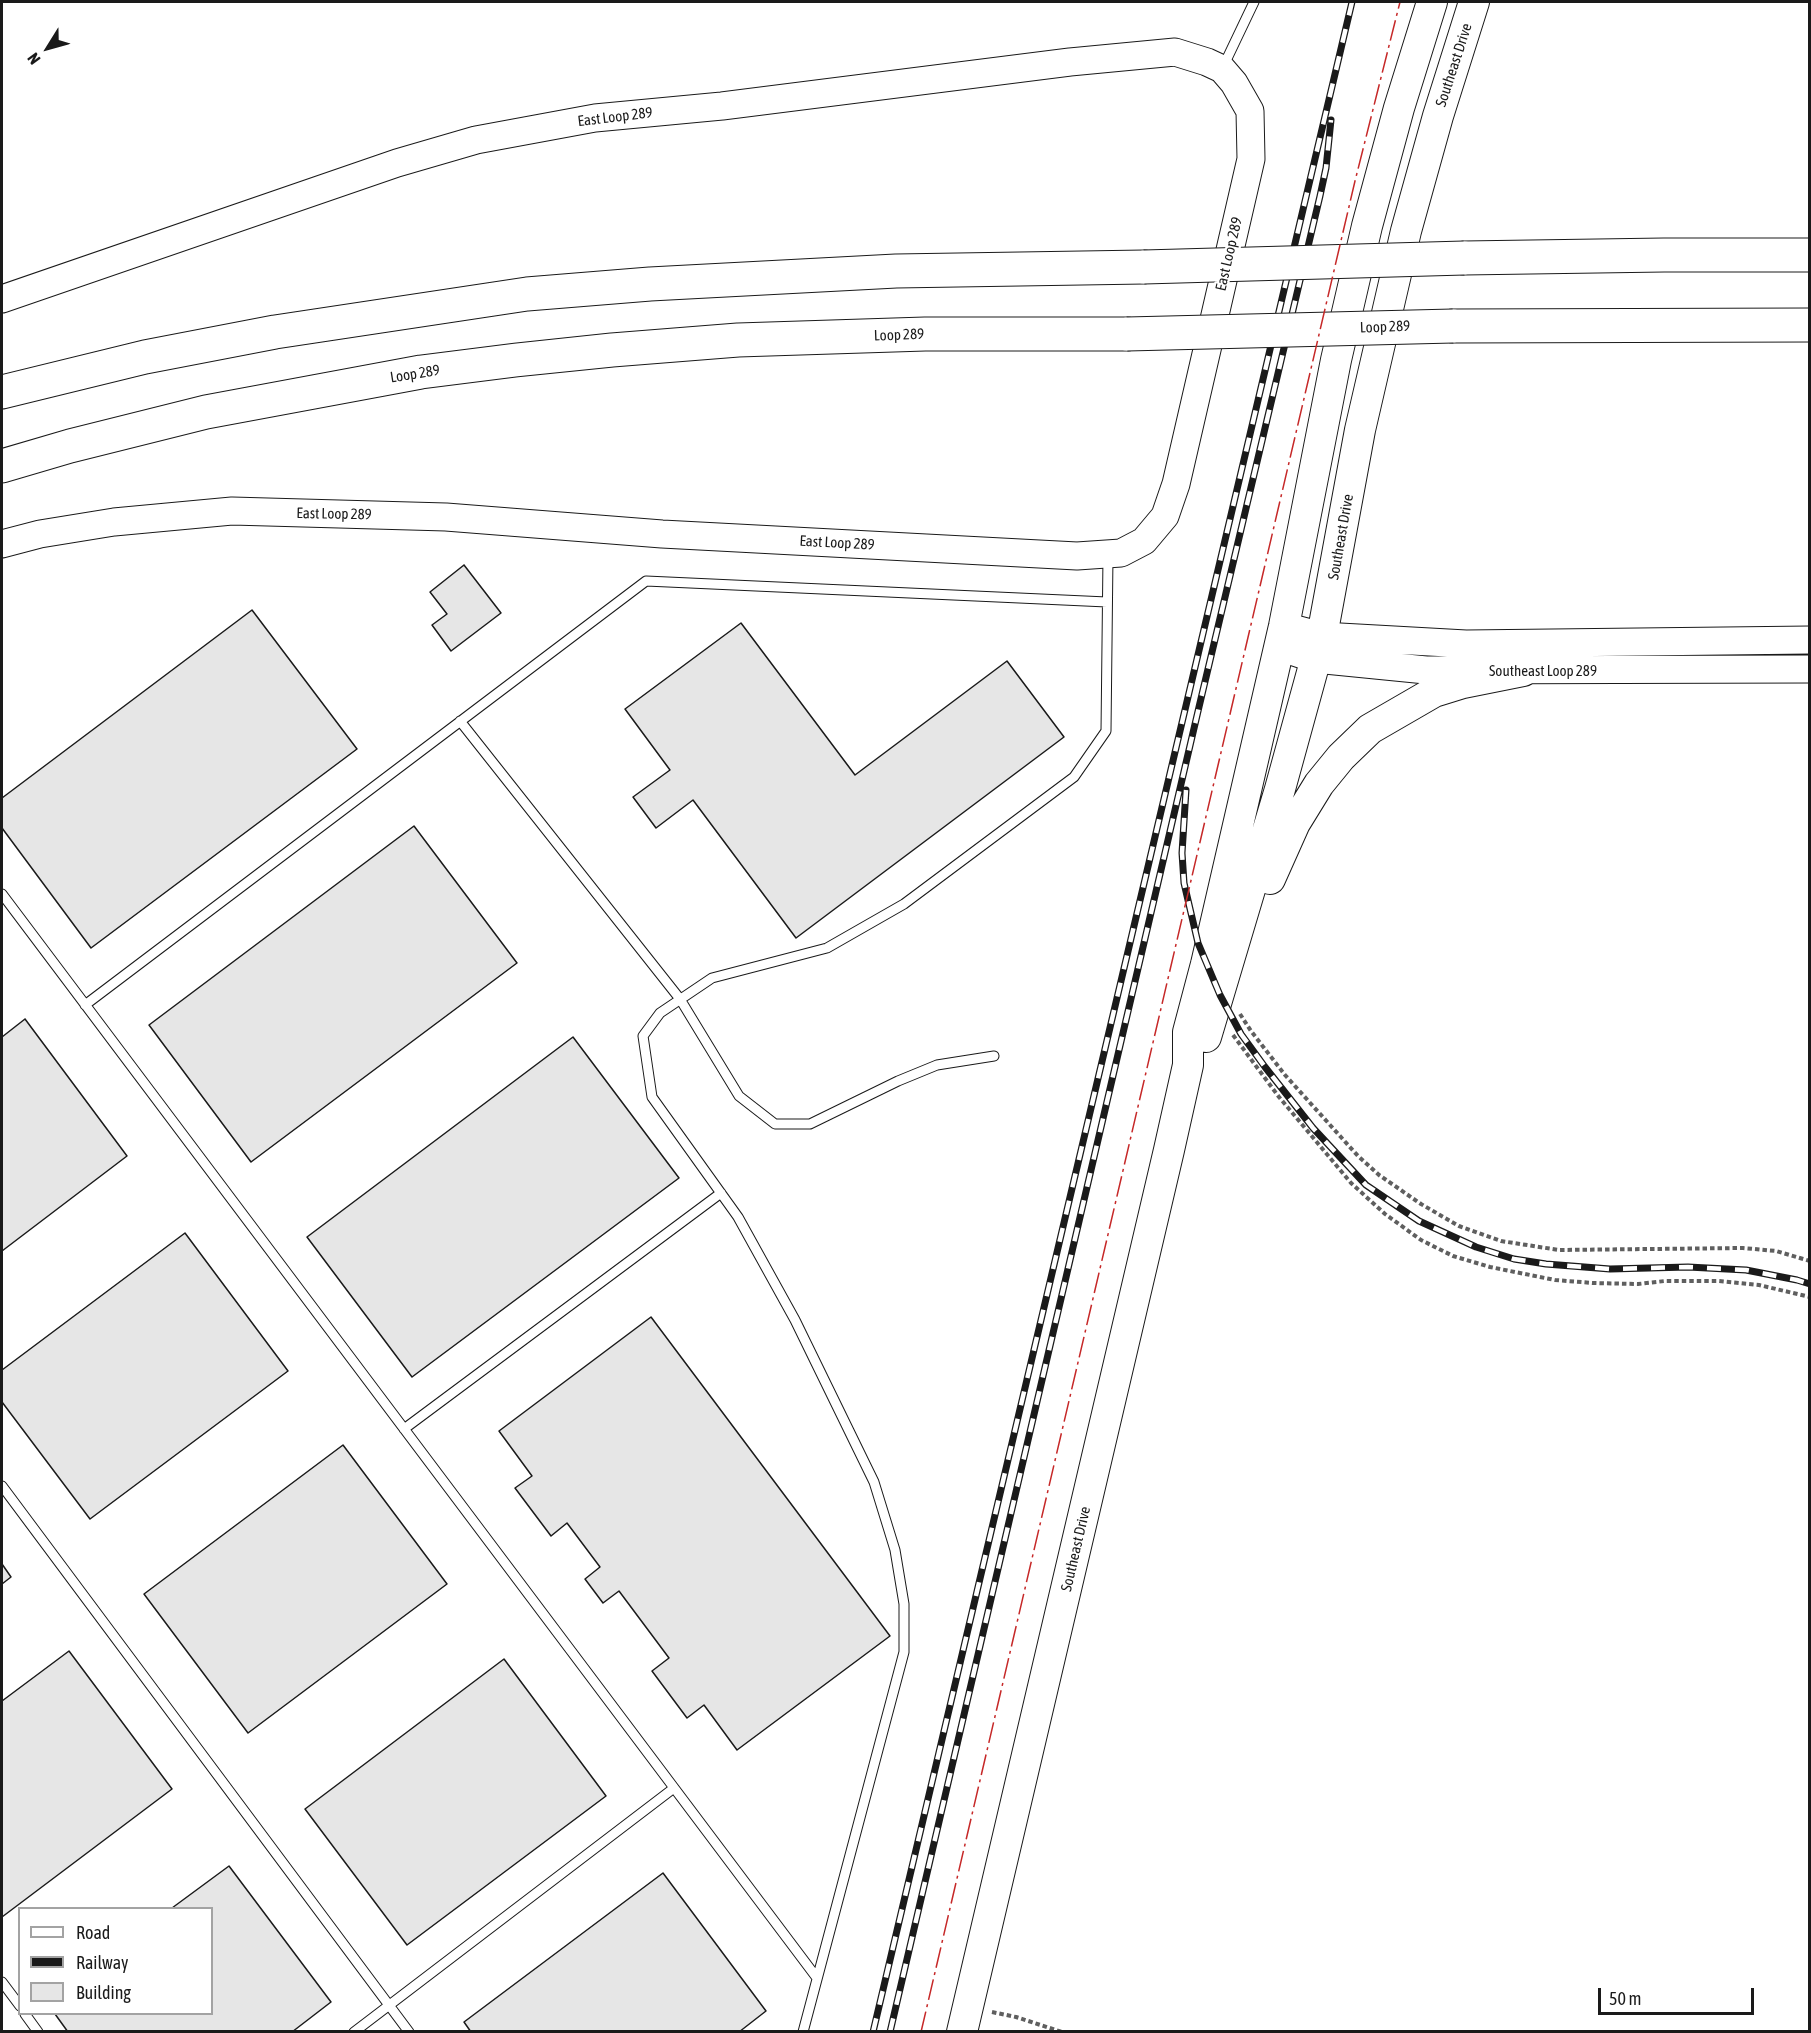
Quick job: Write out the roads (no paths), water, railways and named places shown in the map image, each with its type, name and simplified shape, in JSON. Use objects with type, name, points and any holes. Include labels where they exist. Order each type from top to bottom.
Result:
[{"type":"highway","points":[[2,392],[145,357],[275,332],[526,294],[650,284],[896,271],[1464,258],[1809,255]]},
{"type":"highway","points":[[1629,325],[1747,340],[1809,341]]},
{"type":"highway","name":"Loop 289","points":[[2,466],[196,414],[409,374],[612,350],[738,340],[925,334],[1127,334],[1453,326],[1809,325]]},
{"type":"main road","name":"Southeast Drive","points":[[965,2019],[1188,1065],[1188,1032],[1206,964],[1282,636],[1336,360],[1364,238],[1399,108],[1432,2]]},
{"type":"main road","name":"Southeast Drive","points":[[1188,1065],[1206,1038],[1319,648],[1360,430],[1406,231],[1438,116],[1474,2]]},
{"type":"main road","name":"East Loop 289","points":[[2,299],[397,163],[476,140],[595,118],[722,106],[1070,62],[1174,52],[1222,69],[1234,83],[1250,111],[1251,159],[1176,484],[1165,516],[1144,541],[1121,553],[1077,556],[662,534],[446,517],[232,511],[114,522],[40,534],[2,544]]},
{"type":"main road","name":"Southeast Loop 289","points":[[1282,636],[1319,648],[1426,670],[1809,669]]},
{"type":"main road","name":"Southeast Loop 289","points":[[1319,648],[1809,640]]},
{"type":"main road","points":[[1236,939],[1261,900],[1295,823],[1319,784],[1341,757],[1370,729],[1434,692],[1463,683],[1522,671]]},
{"type":"lane","points":[[1222,69],[1254,2]]},
{"type":"lane","points":[[803,2031],[904,1652],[904,1604],[895,1550],[874,1482],[795,1320],[738,1217],[652,1097],[643,1036],[660,1013],[712,978],[827,948],[895,910],[1074,777],[1106,731],[1108,554]]},
{"type":"lane","points":[[85,1005],[646,581],[1107,602]]},
{"type":"lane","points":[[460,721],[680,999],[739,1095],[775,1124],[810,1124],[898,1081],[937,1065],[994,1056]]},
{"type":"lane","points":[[2,894],[817,1978]]},
{"type":"lane","points":[[404,1429],[721,1193]]},
{"type":"lane","points":[[2,1486],[409,2031]]},
{"type":"lane","points":[[354,2031],[674,1788]]},
{"type":"lane","points":[[2,1982],[18,2004]]},
{"type":"lane","points":[[26,2015],[38,2031]]},
{"type":"railway","points":[[873,2032],[1352,2]]},
{"type":"railway","points":[[890,2032],[1320,196],[1326,168],[1331,120]]},
{"type":"railway","points":[[1186,790],[1182,853],[1184,883],[1198,943],[1220,995],[1241,1034],[1265,1067],[1313,1128],[1366,1185],[1419,1221],[1476,1247],[1514,1259],[1610,1269],[1688,1267],[1746,1270],[1810,1284]]}]
